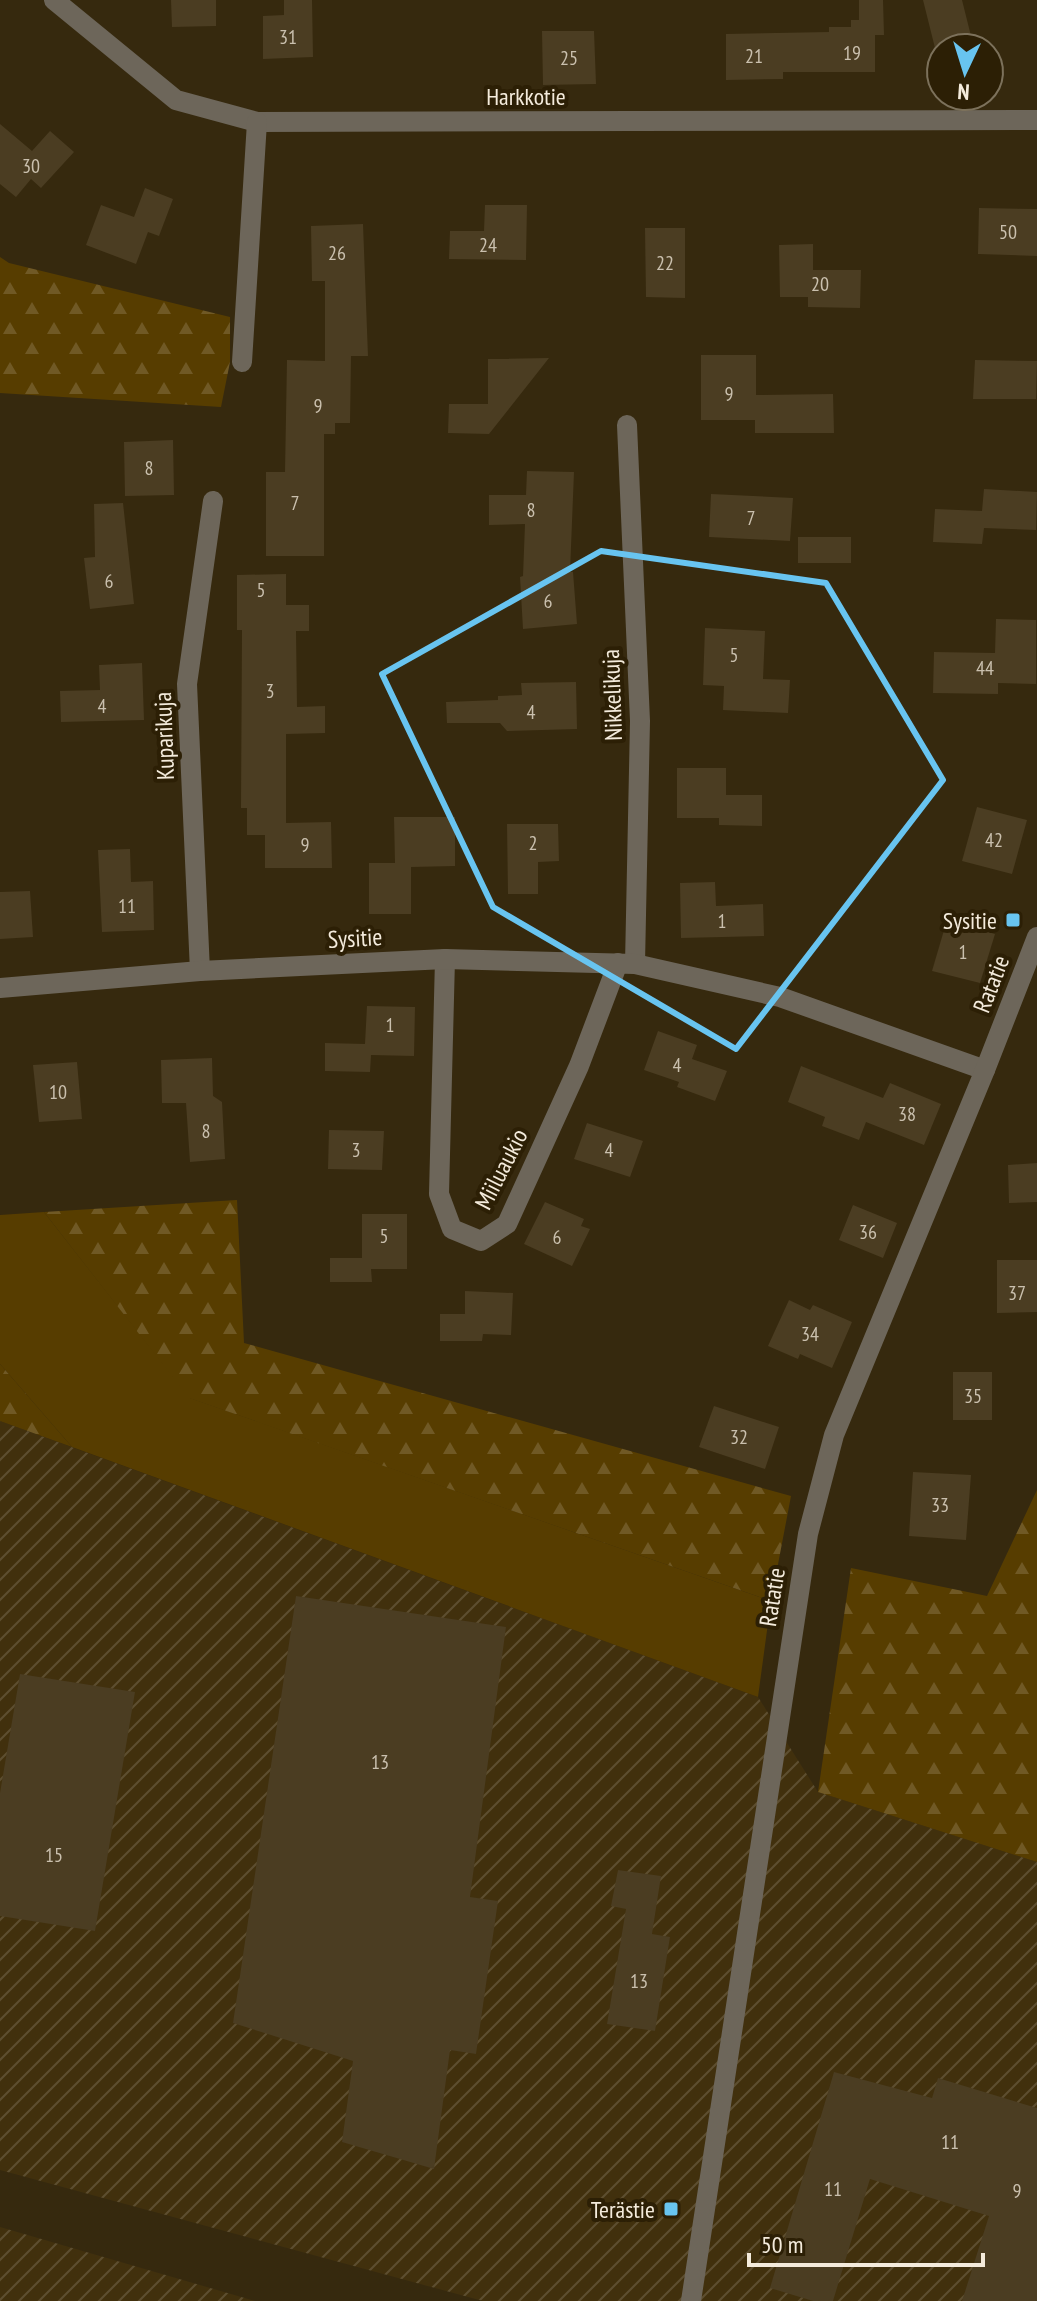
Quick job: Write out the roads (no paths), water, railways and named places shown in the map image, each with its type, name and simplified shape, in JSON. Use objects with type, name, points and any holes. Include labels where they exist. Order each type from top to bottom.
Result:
[{"type":"street","name":"Harkkotie","points":[[54,0],[176,100],[257,122],[1037,120]]},
{"type":"street","points":[[242,362],[257,122]]},
{"type":"street","name":"Nikkelikuja","points":[[626,964],[640,721],[627,425]]},
{"type":"street","name":"Kuparikuja","points":[[200,971],[187,684],[213,501]]},
{"type":"street","name":"Ratatie","points":[[691,2301],[808,1534],[834,1435],[1037,937]]},
{"type":"street","name":"Sysitie","points":[[0,988],[200,971],[445,959],[626,964],[780,997],[985,1070]]},
{"type":"street","name":"Miiluaukio","points":[[445,959],[439,1194],[452,1229],[481,1241],[507,1224],[626,964]]},
{"type":"place","name":"Sysitie","points":[[1013,920]]},
{"type":"place","name":"Terästie","points":[[671,2209]]}]
